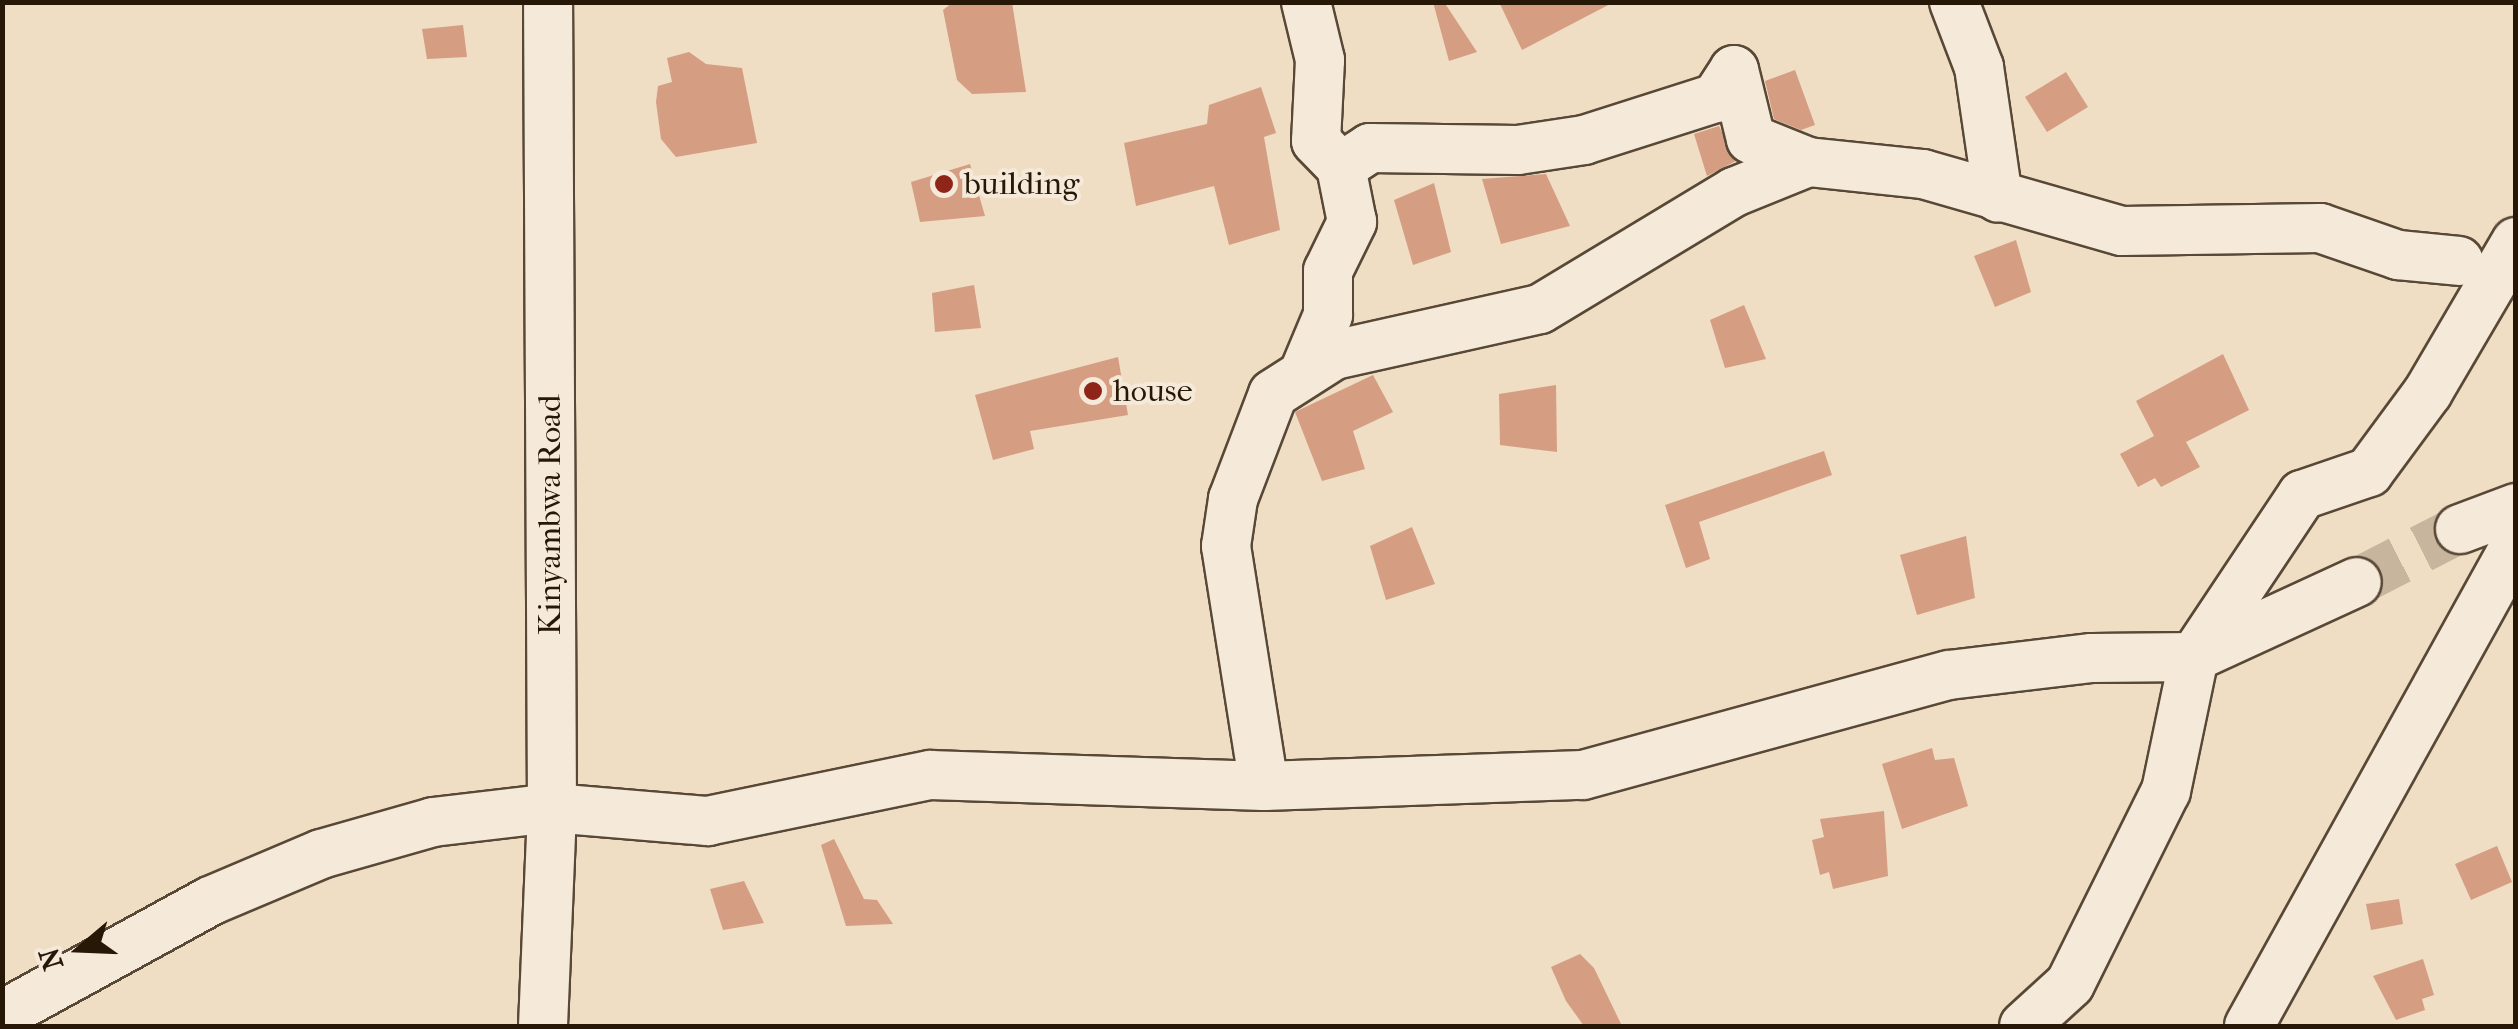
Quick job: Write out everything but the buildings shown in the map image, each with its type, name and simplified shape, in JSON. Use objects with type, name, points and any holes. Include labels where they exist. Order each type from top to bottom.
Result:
[{"type":"street","name":"Kinyambwa Road","points":[[543,1026],[552,808],[548,2]]},
{"type":"street","points":[[1305,370],[1328,315],[1328,271],[1352,222],[1341,167],[1316,141],[1320,60],[1306,2]]},
{"type":"street","points":[[1954,2],[1979,67],[1998,198]]},
{"type":"street","points":[[1341,167],[1390,144],[1518,150],[1584,140],[1716,98],[1734,70],[1750,139],[1808,162],[1923,174],[2122,231],[2320,228],[2398,255],[2459,261]]},
{"type":"street","points":[[1264,786],[1226,546],[1233,499],[1273,394],[1334,355],[1540,309],[1734,192],[1808,162]]},
{"type":"street","points":[[2024,1026],[2070,984],[2166,791],[2194,657],[2302,496],[2368,472],[2428,392],[2516,242]]},
{"type":"street","points":[[2460,529],[2516,508]]},
{"type":"street","points":[[2249,1026],[2516,544]]},
{"type":"street","points":[[2,1015],[118,945],[320,854],[399,828],[552,808],[708,821],[930,776],[1264,786],[1583,775],[1949,675],[2092,658],[2194,657],[2357,582]]},
{"type":"tunnel","points":[[2357,582],[2460,529]]},
{"type":"place","name":"building","points":[[944,184]]},
{"type":"place","name":"house","points":[[1093,391]]}]
